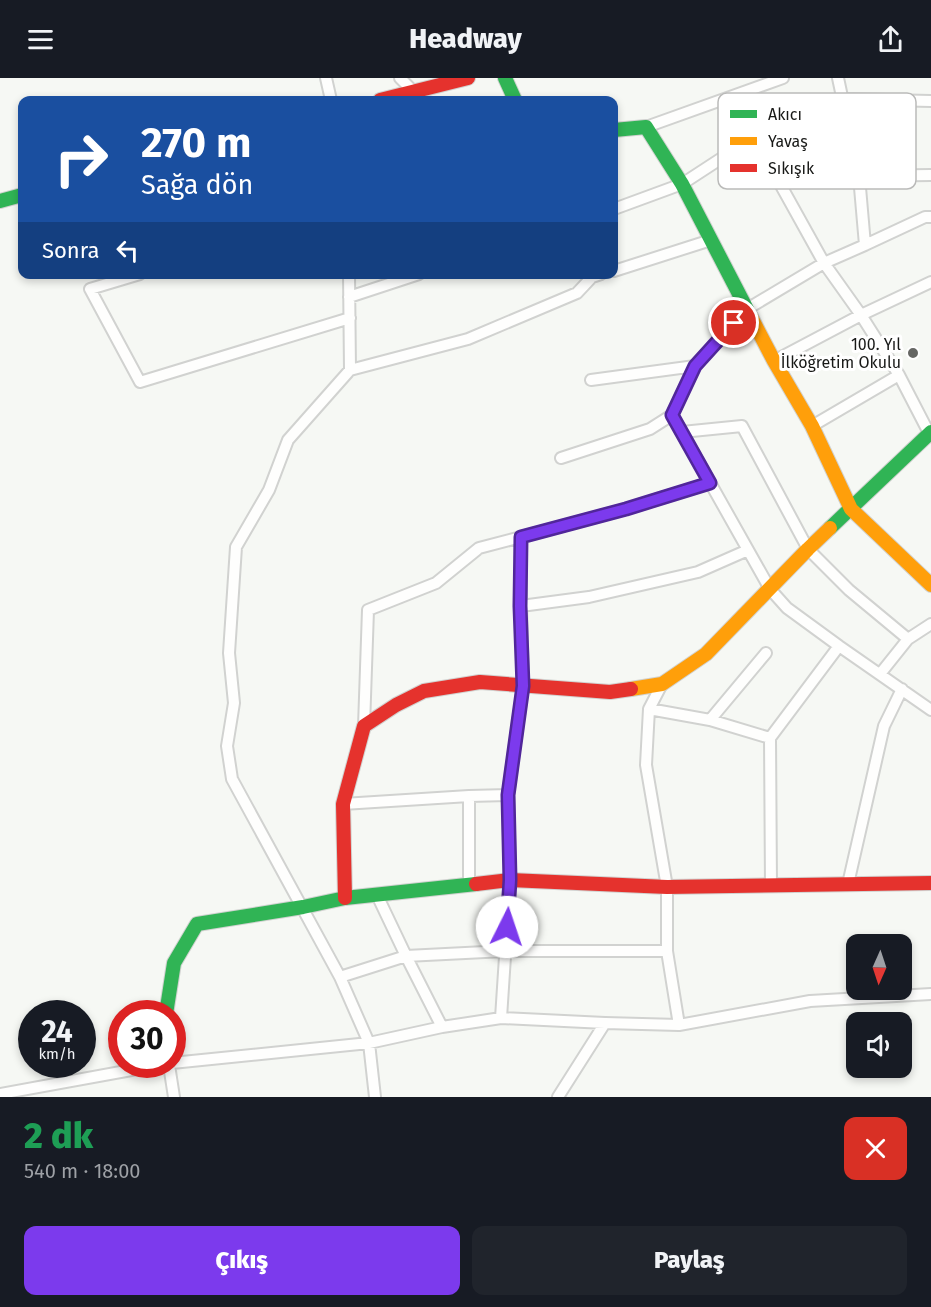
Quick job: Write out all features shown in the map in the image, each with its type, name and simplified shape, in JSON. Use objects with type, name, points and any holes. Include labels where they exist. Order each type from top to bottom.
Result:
[{"type":"street","points":[[326,78],[330,96]]},
{"type":"street","points":[[400,78],[414,92]]},
{"type":"street","points":[[397,96],[468,78]]},
{"type":"street","points":[[505,78],[513,96]]},
{"type":"street","points":[[741,93],[783,78]]},
{"type":"street","points":[[838,78],[841,93]]},
{"type":"street","points":[[618,130],[646,127],[718,101]]},
{"type":"street","points":[[916,101],[931,101]]},
{"type":"street","points":[[646,127],[682,184],[774,361],[812,426],[852,509],[931,585]]},
{"type":"street","points":[[618,208],[682,184],[718,160]]},
{"type":"street","points":[[916,175],[931,175]]},
{"type":"street","points":[[364,726],[396,705],[424,691],[480,682],[610,692],[662,684],[706,654],[808,549],[929,437],[899,375],[824,262],[783,189]]},
{"type":"street","points":[[860,189],[865,245]]},
{"type":"street","points":[[0,201],[18,196]]},
{"type":"street","points":[[561,458],[650,429],[672,415],[695,366],[747,309],[824,262],[925,217],[931,217]]},
{"type":"street","points":[[618,270],[711,240]]},
{"type":"street","points":[[123,279],[90,289],[140,382],[350,318]]},
{"type":"street","points":[[349,279],[350,370]]},
{"type":"street","points":[[349,297],[403,279]]},
{"type":"street","points":[[375,1097],[369,1043],[340,977],[232,779],[227,746],[234,703],[229,653],[236,547],[269,490],[288,440],[350,370],[468,339],[577,293],[590,279]]},
{"type":"street","points":[[774,361],[861,315],[931,282]]},
{"type":"street","points":[[591,380],[695,366]]},
{"type":"street","points":[[812,426],[899,375]]},
{"type":"street","points":[[672,415],[770,589],[787,608],[931,710]]},
{"type":"street","points":[[682,432],[742,426],[808,549],[849,590],[908,639]]},
{"type":"street","points":[[345,898],[343,804],[364,726],[368,610],[436,583],[479,548],[626,509],[710,483]]},
{"type":"street","points":[[501,1018],[510,880],[508,795],[523,686],[520,606],[521,537]]},
{"type":"street","points":[[520,606],[589,597],[698,572],[748,550]]},
{"type":"street","points":[[880,674],[908,639],[931,624]]},
{"type":"street","points":[[771,885],[770,738],[838,646]]},
{"type":"street","points":[[710,720],[766,653]]},
{"type":"street","points":[[662,684],[649,709],[646,765],[667,887],[667,951],[680,1025]]},
{"type":"street","points":[[848,884],[884,726],[902,689]]},
{"type":"street","points":[[649,709],[710,720],[770,738]]},
{"type":"street","points":[[343,804],[508,795]]},
{"type":"street","points":[[469,796],[469,884]]},
{"type":"street","points":[[168,1000],[174,963],[197,924],[345,898],[510,880],[667,887],[931,883]]},
{"type":"street","points":[[377,895],[442,1027]]},
{"type":"street","points":[[340,977],[406,956],[505,951],[667,951]]},
{"type":"street","points":[[186,1062],[369,1043],[442,1027],[501,1018],[680,1025],[810,1000],[931,994]]},
{"type":"street","points":[[558,1097],[605,1023]]},
{"type":"street","points":[[0,1094],[108,1074]]},
{"type":"street","points":[[172,1078],[174,1097]]},
{"type":"traffic: fast","points":[[505,78],[513,96]]},
{"type":"traffic: fast","points":[[618,130],[646,127],[682,184],[751,317]]},
{"type":"traffic: fast","points":[[0,201],[18,196]]},
{"type":"traffic: fast","points":[[830,528],[931,432]]},
{"type":"traffic: fast","points":[[168,1000],[174,963],[197,924],[345,898],[476,884]]},
{"type":"traffic: slow","points":[[751,317],[812,426],[851,509],[931,585]]},
{"type":"traffic: slow","points":[[631,689],[662,684],[706,654],[830,528]]},
{"type":"traffic: jam","points":[[396,96],[468,78]]},
{"type":"traffic: jam","points":[[345,898],[343,804],[364,726],[396,705],[424,691],[480,682],[610,692],[631,689]]},
{"type":"traffic: jam","points":[[476,884],[510,880],[667,887],[931,883]]},
{"type":"place","name":"100. Yıl İlköğretim Okulu","points":[[913,353]]},
{"type":"route","points":[[507,927],[510,880],[508,795],[523,686],[520,606],[521,537],[626,509],[710,483],[672,415],[695,366],[734,323]]}]
